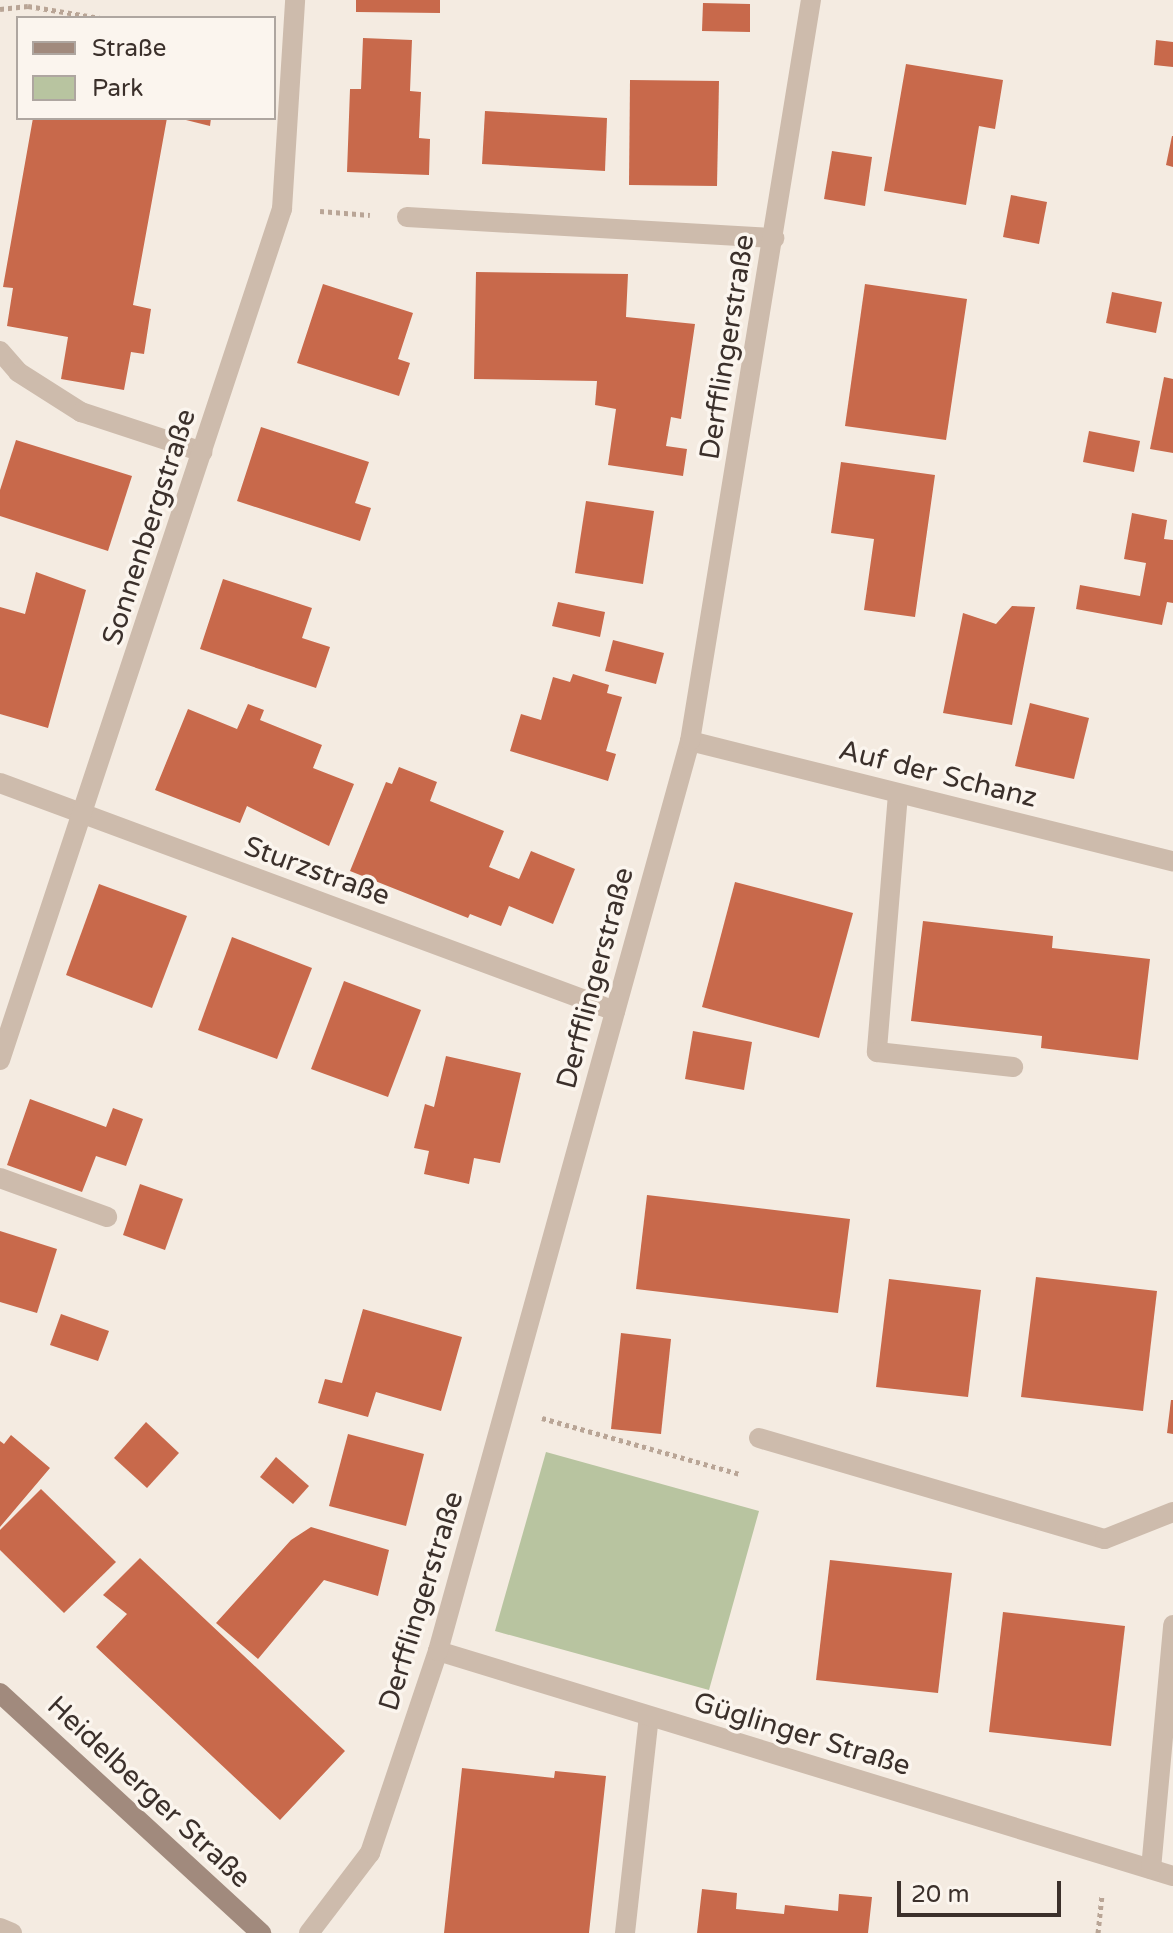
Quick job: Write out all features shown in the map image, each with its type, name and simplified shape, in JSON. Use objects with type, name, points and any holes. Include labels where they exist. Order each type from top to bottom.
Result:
[{"type":"main road","name":"Heidelberger Straße","points":[[0,1693],[261,1933]]},
{"type":"street","name":"Sonnenbergstraße","points":[[0,1060],[282,209],[295,0]]},
{"type":"street","name":"Derfflingerstraße","points":[[309,1933],[370,1853],[438,1651],[508,1409],[690,741],[811,0]]},
{"type":"street","points":[[407,217],[774,238]]},
{"type":"street","points":[[0,351],[18,372],[81,412],[203,452]]},
{"type":"street","name":"Auf der Schanz","points":[[690,741],[1173,861]]},
{"type":"street","name":"Sturzstraße","points":[[0,783],[615,1011]]},
{"type":"street","points":[[898,794],[877,1052],[1013,1067]]},
{"type":"street","points":[[0,1178],[107,1217]]},
{"type":"street","points":[[759,1438],[1105,1539],[1173,1512]]},
{"type":"street","points":[[1151,1869],[1173,1625]]},
{"type":"street","name":"Güglinger Straße","points":[[438,1651],[1173,1876]]},
{"type":"street","points":[[625,1933],[649,1717]]},
{"type":"street","points":[[0,1928],[12,1933]]},
{"type":"path","points":[[0,9],[28,6],[88,16]]},
{"type":"path","points":[[508,1409],[745,1475],[759,1438]]},
{"type":"green space","points":[[546,1452],[759,1511],[709,1690],[495,1631]]},
{"type":"building","points":[[356,0],[440,0],[440,13],[356,12]]},
{"type":"building","points":[[703,3],[750,4],[750,32],[702,31]]},
{"type":"building","points":[[363,38],[412,40],[410,91],[421,92],[419,138],[430,139],[429,175],[347,172],[350,89],[361,89]]},
{"type":"building","points":[[1156,40],[1173,42],[1173,67],[1154,65]]},
{"type":"building","points":[[906,64],[1003,80],[995,129],[979,126],[966,205],[884,191]]},
{"type":"building","points":[[630,80],[719,81],[717,186],[629,185]]},
{"type":"building","points":[[485,111],[607,118],[605,171],[482,164]]},
{"type":"building","points":[[33,120],[167,120],[133,305],[151,309],[144,354],[131,352],[124,390],[61,379],[68,337],[7,326],[13,288],[3,287]]},
{"type":"building","points":[[186,120],[211,120],[210,126]]},
{"type":"building","points":[[1173,136],[1173,167],[1166,165]]},
{"type":"building","points":[[832,151],[872,157],[865,206],[824,199]]},
{"type":"building","points":[[1011,195],[1047,202],[1039,244],[1003,237]]},
{"type":"building","points":[[476,272],[628,274],[626,317],[695,324],[681,419],[671,417],[666,446],[687,449],[683,476],[608,465],[616,409],[595,405],[597,381],[474,379]]},
{"type":"building","points":[[323,284],[413,313],[398,359],[410,363],[399,396],[297,363]]},
{"type":"building","points":[[865,284],[967,299],[946,440],[845,426]]},
{"type":"building","points":[[1112,292],[1162,302],[1156,333],[1106,323]]},
{"type":"building","points":[[1164,377],[1173,379],[1173,453],[1150,449]]},
{"type":"building","points":[[261,427],[369,462],[355,503],[371,508],[360,541],[237,501]]},
{"type":"building","points":[[1089,431],[1140,441],[1134,472],[1083,462]]},
{"type":"building","points":[[16,440],[132,476],[108,551],[0,516],[0,490]]},
{"type":"building","points":[[841,462],[935,475],[915,617],[864,610],[874,539],[831,533]]},
{"type":"building","points":[[586,501],[654,511],[643,584],[575,573]]},
{"type":"building","points":[[1132,513],[1167,520],[1164,539],[1173,540],[1173,603],[1167,602],[1162,625],[1076,609],[1080,585],[1140,596],[1146,563],[1124,559]]},
{"type":"building","points":[[36,572],[86,590],[48,728],[0,714],[0,607],[25,614]]},
{"type":"building","points":[[223,579],[312,608],[302,638],[330,647],[316,688],[200,649]]},
{"type":"building","points":[[558,602],[605,612],[600,637],[552,626]]},
{"type":"building","points":[[1012,606],[1035,607],[1012,725],[943,713],[963,613],[996,624]]},
{"type":"building","points":[[613,640],[664,653],[656,684],[605,671]]},
{"type":"building","points":[[573,674],[609,685],[607,693],[622,697],[606,751],[616,754],[608,781],[510,751],[521,714],[541,720],[553,677],[570,682]]},
{"type":"building","points":[[1030,703],[1089,718],[1074,779],[1015,766]]},
{"type":"building","points":[[248,704],[264,710],[260,720],[322,745],[313,768],[354,784],[329,846],[247,806],[240,823],[155,790],[188,709],[237,729]]},
{"type":"building","points":[[399,767],[437,782],[430,801],[504,831],[489,867],[519,879],[531,851],[575,869],[553,924],[509,906],[501,926],[470,914],[468,918],[350,871],[386,782],[392,784]]},
{"type":"building","points":[[735,882],[853,913],[819,1038],[702,1007]]},
{"type":"building","points":[[99,884],[187,916],[152,1008],[66,975]]},
{"type":"building","points":[[923,921],[1053,936],[1052,948],[1150,959],[1138,1060],[1041,1048],[1042,1036],[911,1021]]},
{"type":"building","points":[[232,937],[312,968],[277,1059],[198,1030]]},
{"type":"building","points":[[344,981],[421,1010],[388,1097],[311,1069]]},
{"type":"building","points":[[693,1031],[752,1042],[744,1090],[685,1079]]},
{"type":"building","points":[[446,1056],[521,1073],[500,1163],[474,1158],[469,1184],[424,1174],[429,1151],[414,1148],[425,1104],[434,1107]]},
{"type":"building","points":[[30,1099],[106,1127],[113,1108],[143,1119],[126,1166],[96,1156],[82,1192],[7,1165]]},
{"type":"building","points":[[140,1184],[183,1199],[165,1250],[123,1235]]},
{"type":"building","points":[[647,1195],[850,1219],[838,1313],[636,1289]]},
{"type":"building","points":[[0,1231],[57,1249],[37,1313],[0,1302]]},
{"type":"building","points":[[1036,1277],[1157,1291],[1143,1411],[1021,1397]]},
{"type":"building","points":[[889,1279],[981,1290],[968,1397],[876,1387]]},
{"type":"building","points":[[363,1309],[462,1337],[441,1411],[376,1392],[368,1417],[318,1403],[325,1379],[342,1383]]},
{"type":"building","points":[[61,1314],[109,1331],[98,1361],[50,1345]]},
{"type":"building","points":[[621,1333],[671,1339],[661,1434],[611,1429]]},
{"type":"building","points":[[1173,1400],[1173,1434],[1167,1433]]},
{"type":"building","points":[[146,1422],[179,1453],[147,1488],[114,1458]]},
{"type":"building","points":[[348,1434],[424,1454],[406,1526],[329,1506]]},
{"type":"building","points":[[11,1435],[50,1468],[0,1527],[0,1441],[4,1444]]},
{"type":"building","points":[[276,1457],[309,1486],[293,1504],[260,1477]]},
{"type":"building","points":[[41,1489],[116,1562],[64,1613],[0,1550],[0,1530]]},
{"type":"building","points":[[311,1527],[389,1550],[378,1596],[324,1580],[258,1659],[216,1623],[291,1540]]},
{"type":"building","points":[[140,1558],[345,1751],[280,1820],[96,1647],[127,1614],[103,1595]]},
{"type":"building","points":[[830,1560],[952,1573],[938,1693],[816,1680]]},
{"type":"building","points":[[1003,1612],[1125,1626],[1111,1746],[989,1732]]},
{"type":"building","points":[[462,1768],[554,1778],[555,1771],[606,1776],[589,1933],[444,1933]]},
{"type":"building","points":[[702,1889],[737,1893],[736,1909],[784,1914],[785,1905],[838,1911],[839,1894],[872,1897],[868,1933],[697,1933]]}]
